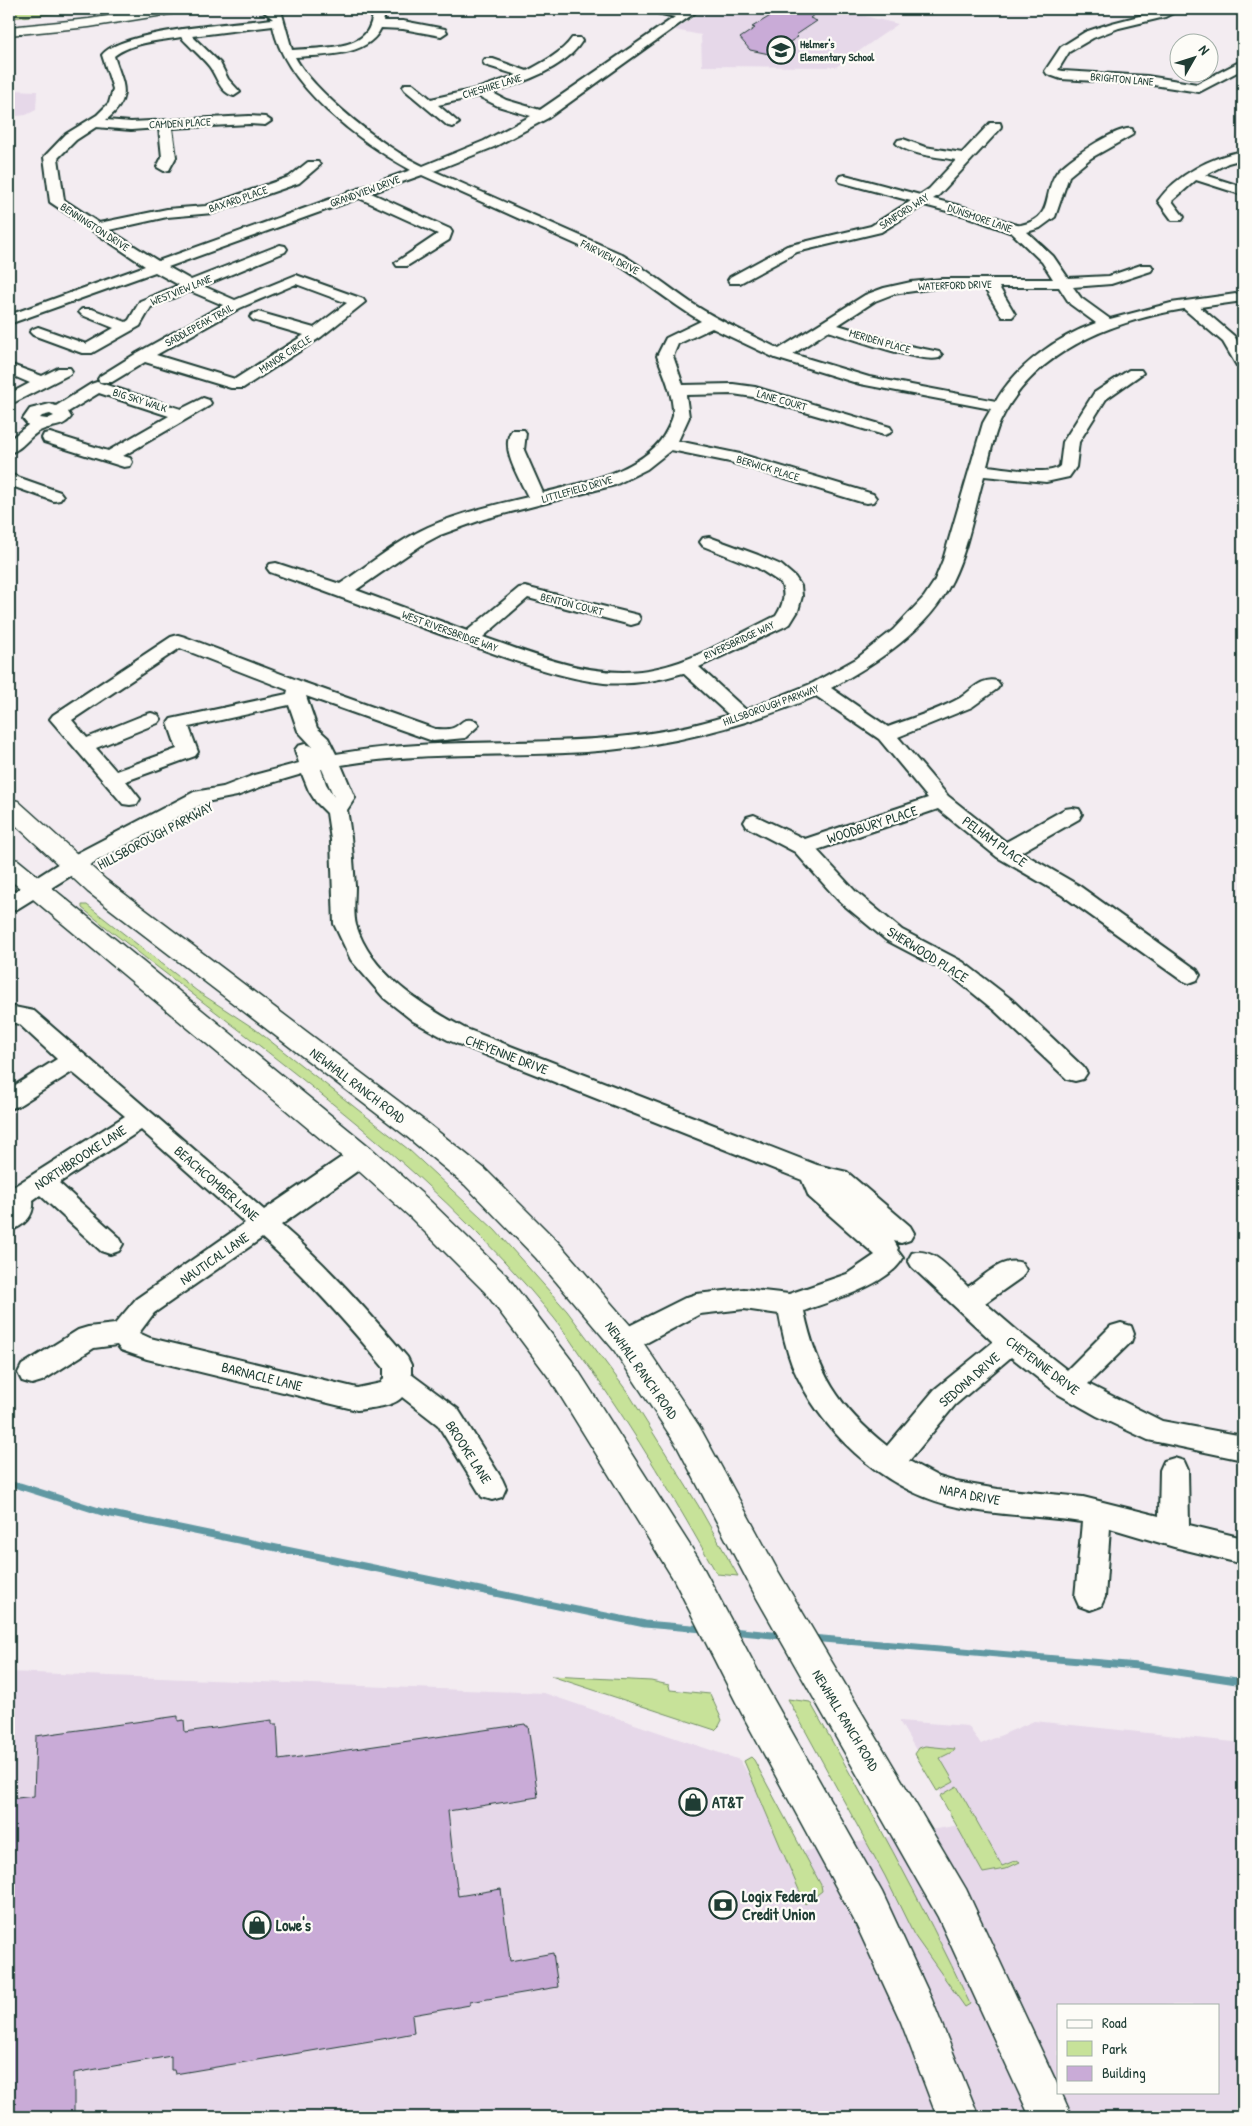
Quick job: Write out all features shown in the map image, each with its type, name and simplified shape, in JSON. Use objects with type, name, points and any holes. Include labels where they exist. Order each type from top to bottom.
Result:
[{"type":"main road","points":[[9,24],[88,17],[144,9]]},
{"type":"main road","points":[[9,31],[90,23],[176,9]]},
{"type":"main road","name":"NEWHALL RANCH ROAD","points":[[9,806],[77,869],[232,990],[416,1129],[475,1177],[547,1250],[625,1341],[688,1436],[766,1582],[952,1903],[1051,2117]]},
{"type":"main road","points":[[9,866],[361,1156],[496,1284],[561,1370],[686,1569],[754,1700],[868,1906],[918,2014],[958,2117]]},
{"type":"street","name":"FAIRVIEW DRIVE","points":[[267,9],[278,16],[287,54],[292,64],[313,88],[366,137],[386,152],[614,256],[635,268],[688,307],[713,322],[780,355],[866,381],[998,406]]},
{"type":"street","points":[[287,54],[349,46],[368,38],[372,34],[381,9]]},
{"type":"street","points":[[652,9],[689,12]]},
{"type":"street","points":[[1104,28],[1161,16],[1175,9]]},
{"type":"street","points":[[254,10],[266,19],[278,22]]},
{"type":"street","name":"GRANDVIEW DRIVE","points":[[9,320],[157,268],[489,144],[542,115],[689,12]]},
{"type":"street","name":"BENNINGTON DRIVE","points":[[235,305],[191,286],[157,268],[57,202],[51,157],[70,138],[96,122],[110,110],[118,96],[118,89],[108,55],[109,52],[125,44],[184,34],[278,22]]},
{"type":"street","points":[[375,24],[403,25],[441,32]]},
{"type":"street","points":[[1104,28],[1125,34]]},
{"type":"street","name":"BRIGHTON LANE","points":[[1104,28],[1076,42],[1065,50],[1051,71],[1054,74],[1141,79],[1200,88],[1243,64]]},
{"type":"street","points":[[184,34],[216,66],[223,81],[234,92]]},
{"type":"street","name":"CHESHIRE LANE","points":[[428,103],[482,92],[528,75],[573,46],[576,41]]},
{"type":"street","points":[[489,62],[528,75]]},
{"type":"street","points":[[409,87],[452,123]]},
{"type":"street","points":[[482,92],[502,103],[542,115]]},
{"type":"street","name":"CAMDEN PLACE","points":[[96,122],[131,126],[265,120]]},
{"type":"street","points":[[164,167],[169,157],[165,125]]},
{"type":"street","name":"SANFORD WAY","points":[[735,280],[792,249],[876,229],[934,192],[995,126]]},
{"type":"street","points":[[1016,230],[1034,225],[1050,214],[1059,182],[1073,164],[1127,132]]},
{"type":"street","points":[[903,143],[922,150],[966,158]]},
{"type":"street","points":[[1177,217],[1165,201],[1170,192],[1221,161],[1243,155]]},
{"type":"street","name":"BAXARD PLACE","points":[[97,228],[167,213],[208,210],[294,180],[313,165]]},
{"type":"street","points":[[1196,176],[1243,191]]},
{"type":"street","name":"DUNSMORE LANE","points":[[845,179],[971,213],[1016,230],[1048,259],[1075,301],[1108,325]]},
{"type":"street","points":[[359,193],[445,232],[444,237],[402,263]]},
{"type":"street","name":"WESTVIEW LANE","points":[[38,332],[87,350],[135,323],[145,304],[280,248]]},
{"type":"street","name":"WATERFORD DRIVE","points":[[780,355],[870,298],[889,291],[911,286],[942,283],[1062,283],[1111,280],[1146,268]]},
{"type":"street","name":"SADDLEPEAK TRAIL","points":[[38,418],[54,423],[61,419],[63,415],[59,411],[143,356],[235,305],[296,279]]},
{"type":"street","name":"MANOR CIRCLE","points":[[143,356],[237,386],[316,334],[358,302],[296,279]]},
{"type":"street","points":[[989,283],[1006,314]]},
{"type":"street","name":"HILLSBOROUGH PARKWAY","points":[[9,904],[77,869],[214,805],[224,794],[264,778],[330,761],[377,754],[588,746],[692,732],[742,717],[818,688],[853,669],[892,642],[932,601],[948,571],[991,423],[998,406],[1024,374],[1046,356],[1065,344],[1108,325],[1152,311],[1187,304],[1243,297]]},
{"type":"street","points":[[1187,304],[1236,339],[1243,363]]},
{"type":"street","points":[[87,312],[126,328]]},
{"type":"street","points":[[258,317],[316,334]]},
{"type":"street","name":"LITTLEFIELD DRIVE","points":[[343,591],[417,540],[434,531],[478,515],[609,481],[641,465],[668,444],[681,417],[677,390],[665,356],[671,341],[713,322]]},
{"type":"street","name":"MERIDEN PLACE","points":[[826,326],[902,349],[934,355]]},
{"type":"street","points":[[9,369],[42,382]]},
{"type":"street","points":[[10,445],[38,418],[9,401],[64,371]]},
{"type":"street","points":[[977,470],[1046,477],[1063,473],[1068,467],[1071,442],[1100,396],[1135,374]]},
{"type":"street","name":"BIG SKY WALK","points":[[102,383],[183,415]]},
{"type":"street","name":"LANE COURT","points":[[677,390],[733,389],[756,392],[884,430]]},
{"type":"street","name":"BIG SKY WALK","points":[[50,438],[118,460],[203,402]]},
{"type":"street","points":[[518,433],[516,450],[538,500]]},
{"type":"street","name":"BERWICK PLACE","points":[[668,444],[734,458],[867,498]]},
{"type":"street","points":[[13,484],[54,496]]},
{"type":"street","name":"RIVERSBRIDGE WAY","points":[[627,678],[658,674],[685,665],[783,620],[792,607],[793,592],[789,580],[771,567],[709,542]]},
{"type":"street","name":"WEST RIVERSBRIDGE WAY","points":[[276,568],[343,591],[469,639],[571,673],[604,678],[627,678]]},
{"type":"street","name":"BENTON COURT","points":[[469,639],[525,592],[631,619]]},
{"type":"street","points":[[130,799],[60,719],[178,640],[297,693],[433,735],[458,734],[469,725]]},
{"type":"street","points":[[685,665],[742,717]]},
{"type":"street","points":[[886,735],[965,703],[990,684]]},
{"type":"street","name":"PELHAM PLACE","points":[[818,688],[886,735],[942,801],[1005,852],[1070,890],[1189,975]]},
{"type":"street","points":[[297,693],[308,731],[304,746],[310,766],[320,795],[325,802],[337,810]]},
{"type":"street","points":[[113,779],[188,752],[178,723],[297,693]]},
{"type":"street","points":[[84,746],[151,719]]},
{"type":"street","points":[[308,731],[321,742],[330,761]]},
{"type":"street","name":"CHEYENNE DRIVE","points":[[330,761],[345,798],[337,810],[342,840],[345,924],[362,960],[392,992],[420,1015],[456,1034],[813,1174],[818,1190],[892,1246],[902,1264],[909,1265],[921,1260],[1012,1342],[1068,1386],[1107,1408],[1158,1432],[1243,1448]]},
{"type":"street","name":"WOODBURY PLACE","points":[[803,847],[942,801]]},
{"type":"street","points":[[1005,852],[1072,814]]},
{"type":"street","name":"SHERWOOD PLACE","points":[[754,822],[803,847],[847,896],[894,935],[955,967],[1002,1005],[1075,1073]]},
{"type":"street","points":[[9,1000],[11,1002],[9,1008]]},
{"type":"street","name":"BEACHCOMBER LANE","points":[[9,1014],[26,1017],[72,1060],[142,1118],[308,1263],[350,1308],[397,1365],[398,1379]]},
{"type":"street","points":[[9,1100],[72,1060]]},
{"type":"street","name":"NORTHBROOKE LANE","points":[[9,1221],[18,1215],[22,1205],[14,1194],[42,1182],[142,1118]]},
{"type":"street","name":"NAUTICAL LANE","points":[[123,1334],[145,1306],[361,1156]]},
{"type":"street","points":[[42,1182],[110,1244]]},
{"type":"street","points":[[625,1341],[696,1304],[744,1299],[790,1305],[856,1281],[892,1246]]},
{"type":"street","points":[[966,1302],[1013,1270]]},
{"type":"street","name":"NAPA DRIVE","points":[[790,1305],[798,1345],[810,1375],[829,1406],[853,1434],[889,1464],[930,1487],[983,1499],[1097,1512],[1216,1546],[1243,1551]]},
{"type":"street","points":[[32,1373],[88,1338],[123,1334]]},
{"type":"street","name":"BARNACLE LANE","points":[[123,1334],[131,1342],[147,1348],[357,1399],[390,1392],[398,1379]]},
{"type":"street","points":[[1068,1386],[1121,1334]]},
{"type":"street","name":"SEDONA DRIVE","points":[[889,1464],[945,1397],[1012,1342]]},
{"type":"street","name":"BROOKE LANE","points":[[398,1379],[448,1417],[492,1488]]},
{"type":"street","points":[[1174,1470],[1174,1534]]},
{"type":"street","points":[[1090,1596],[1097,1512]]},
{"type":"shaded area","name":"Helmer's Elementary School","points":[[706,9],[835,9],[898,24],[836,67],[702,66],[701,35],[675,30]]},
{"type":"shaded area","points":[[9,88],[12,90],[37,91],[36,110],[26,115],[9,117]]},
{"type":"shaded area","points":[[9,1672],[544,1693],[740,1760],[794,1853],[960,1825],[899,1721],[968,1726],[981,1744],[1034,1721],[1243,1743],[1243,2117],[9,2117]]},
{"type":"green space","points":[[9,9],[108,9],[9,18]]},
{"type":"green space","points":[[82,905],[87,905],[197,991],[255,1029],[408,1149],[495,1230],[567,1311],[629,1394],[698,1505],[738,1576],[717,1574],[656,1469],[606,1392],[554,1318],[502,1259],[447,1203],[389,1151],[329,1101],[82,908]]},
{"type":"green space","points":[[551,1676],[651,1681],[669,1685],[670,1690],[710,1694],[722,1720],[715,1730]]},
{"type":"green space","points":[[788,1699],[810,1702],[933,1927],[970,2004],[965,2007],[914,1935],[885,1876]]},
{"type":"green space","points":[[925,1746],[955,1749],[940,1758],[954,1782],[937,1791],[915,1754],[919,1748]]},
{"type":"green space","points":[[751,1757],[821,1885],[822,1891],[805,1904],[744,1761]]},
{"type":"green space","points":[[957,1786],[1002,1866],[1017,1860],[1020,1862],[1005,1869],[983,1873],[940,1796]]},
{"type":"building","name":"Helmer's Elementary School","points":[[782,9],[815,14],[810,18],[817,21],[796,35],[798,37],[774,55],[750,50],[740,38],[755,28],[752,27]]},
{"type":"building","name":"Lowe's","points":[[178,1716],[178,1721],[184,1720],[185,1732],[272,1720],[272,1724],[277,1724],[279,1760],[525,1724],[528,1726],[538,1797],[448,1811],[452,1848],[458,1896],[501,1889],[510,1961],[553,1953],[558,1987],[470,2002],[470,2005],[412,2015],[414,2033],[388,2038],[175,2074],[174,2070],[171,2070],[171,2056],[74,2073],[74,2117],[9,2117],[9,1799],[34,1796],[36,1736]]},
{"type":"waterway","points":[[9,1483],[24,1488]]},
{"type":"waterway","points":[[20,1486],[102,1512],[645,1624],[703,1629]]},
{"type":"waterway","points":[[731,1631],[783,1636]]},
{"type":"waterway","points":[[811,1638],[1138,1666],[1243,1682]]},
{"type":"place","name":"Helmer's Elementary School","points":[[781,50]]},
{"type":"place","name":"AT&T","points":[[693,1802]]},
{"type":"place","name":"Logix Federal Credit Union","points":[[723,1905]]},
{"type":"place","name":"Lowe's","points":[[257,1925]]}]
